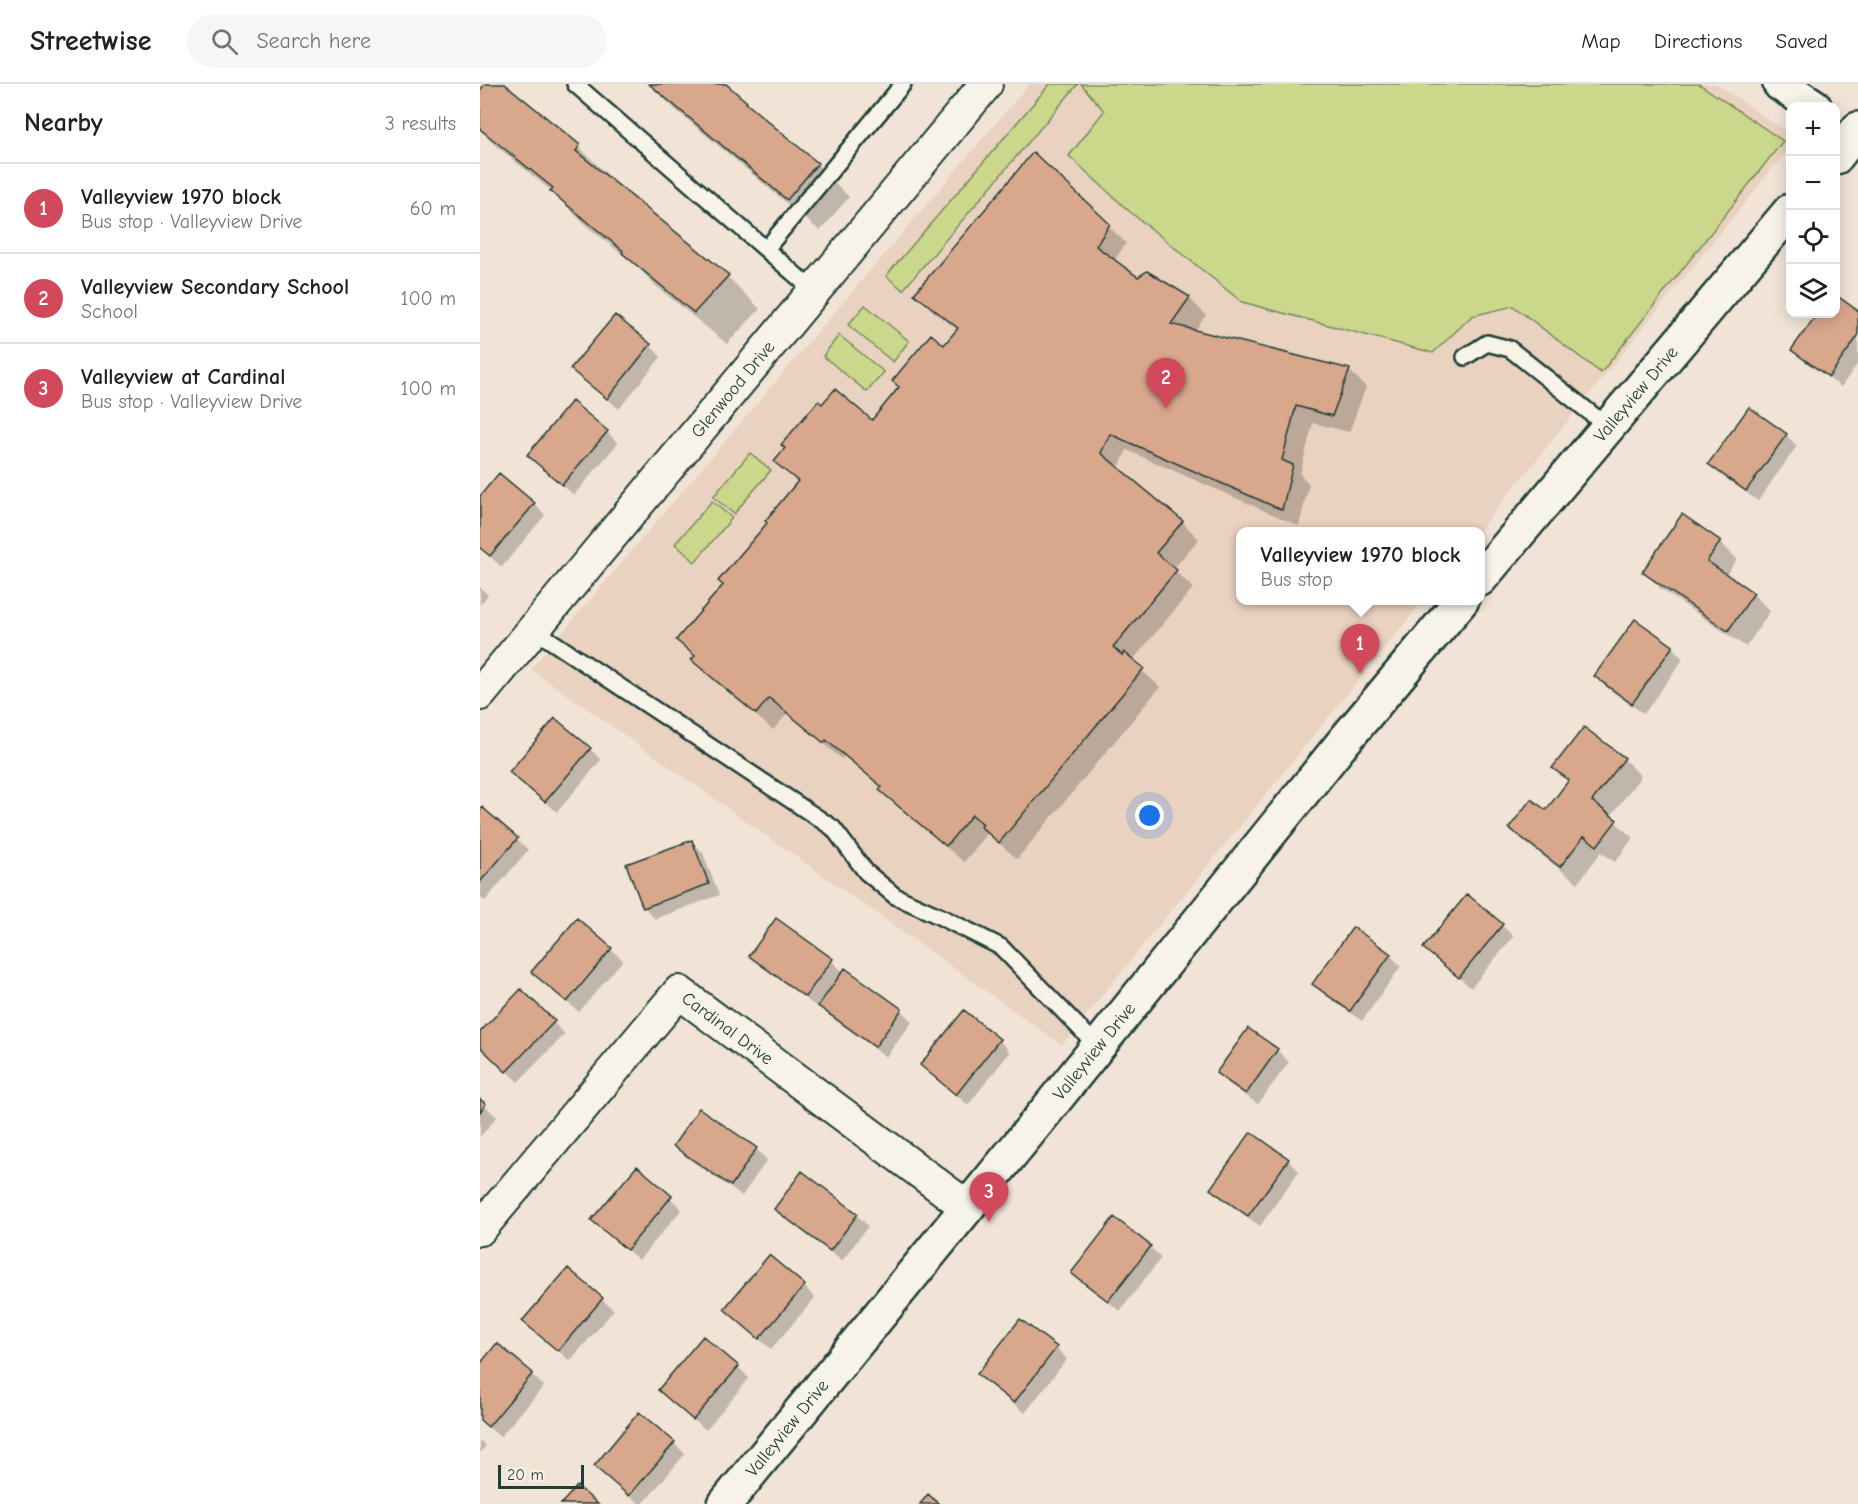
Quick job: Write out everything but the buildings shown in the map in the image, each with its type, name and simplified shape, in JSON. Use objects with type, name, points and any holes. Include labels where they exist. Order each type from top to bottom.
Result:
[{"type":"street","name":"Glenwood Drive","points":[[480,694],[986,84]]},
{"type":"street","points":[[1780,84],[1808,102]]},
{"type":"street","name":"Valleyview Drive","points":[[1485,573],[1786,217]]},
{"type":"street","name":"Valleyview Drive","points":[[725,1504],[1345,740],[1458,605]]},
{"type":"street","name":"Cardinal Drive","points":[[480,1229],[679,992],[967,1207]]},
{"type":"lane","points":[[575,84],[814,291]]},
{"type":"lane","points":[[766,249],[903,84]]},
{"type":"lane","points":[[1465,357],[1487,343],[1510,349],[1608,427]]},
{"type":"lane","points":[[533,629],[833,828],[866,872],[895,896],[1001,947],[1097,1046]]},
{"type":"shaded area","points":[[1029,84],[1717,84],[1786,131],[1786,152],[1482,527],[1236,527],[1236,605],[1420,605],[1062,1045],[531,669]]},
{"type":"green space","points":[[1050,84],[1078,84],[903,290],[886,276]]},
{"type":"green space","points":[[1081,84],[1699,84],[1783,141],[1601,373],[1513,306],[1472,316],[1433,353],[1242,302],[1129,211],[1069,156],[1104,111]]},
{"type":"green space","points":[[865,305],[909,341],[893,362],[848,325]]},
{"type":"green space","points":[[839,335],[884,372],[867,392],[823,356]]},
{"type":"green space","points":[[750,453],[771,470],[734,514],[713,497]]},
{"type":"green space","points":[[712,501],[732,518],[695,562],[675,544]]},
{"type":"place","name":"Valleyview Secondary School","points":[[1166,408]]},
{"type":"place","name":"Valleyview 1970 block","points":[[1360,674]]},
{"type":"place","name":"Valleyview at Cardinal","points":[[989,1222]]}]
